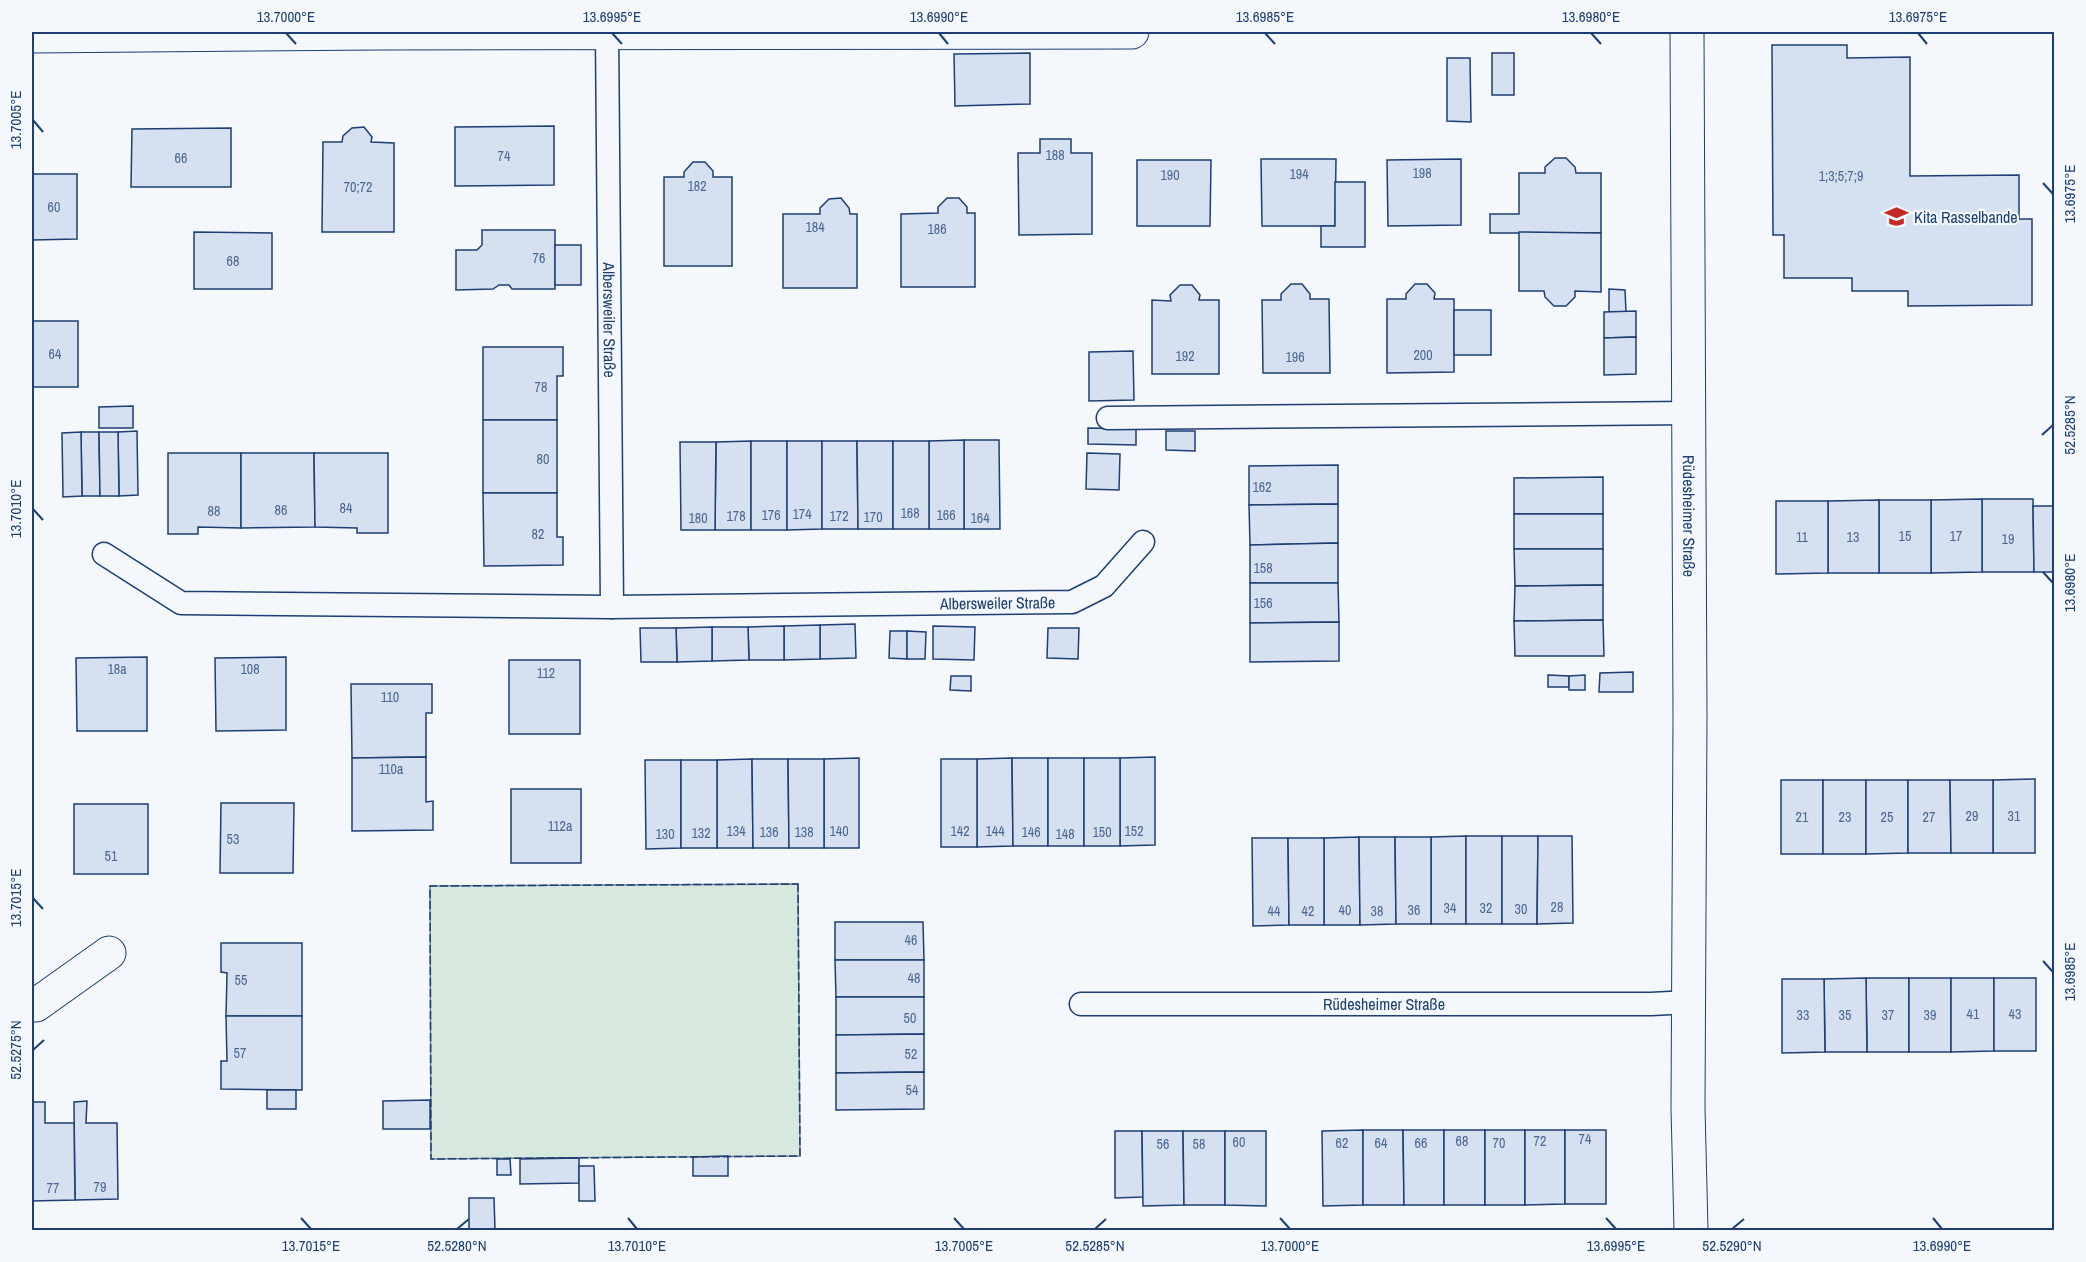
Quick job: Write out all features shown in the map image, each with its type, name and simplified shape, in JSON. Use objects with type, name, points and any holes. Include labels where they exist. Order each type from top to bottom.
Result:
[{"type":"street","points":[[32,36],[1132,32]]},
{"type":"street","name":"Rüdesheimer Straße","points":[[1687,32],[1691,1230]]},
{"type":"street","points":[[32,1005],[36,1005],[109,953]]},
{"type":"lane","name":"Albersweiler Straße","points":[[607,33],[612,607]]},
{"type":"lane","points":[[1108,418],[1690,413]]},
{"type":"lane","name":"Albersweiler Straße","points":[[104,554],[182,603],[612,607],[1072,602],[1104,586],[1143,542]]},
{"type":"lane","name":"Rüdesheimer Straße","points":[[1080,1005],[1651,1004],[1689,1002]]},
{"type":"shaded area","points":[[798,884],[800,1156],[431,1159],[430,886]]},
{"type":"building","points":[[1772,45],[1847,45],[1847,58],[1910,57],[1910,176],[2019,175],[2019,219],[2032,219],[2032,305],[1908,306],[1908,291],[1852,291],[1852,278],[1784,278],[1784,235],[1773,235]]},
{"type":"building","points":[[1030,53],[1030,104],[955,106],[954,54]]},
{"type":"building","points":[[1492,53],[1514,53],[1514,95],[1492,95]]},
{"type":"building","points":[[1447,58],[1470,58],[1471,122],[1447,121]]},
{"type":"building","points":[[554,126],[554,185],[455,186],[455,127]]},
{"type":"building","points":[[364,127],[372,137],[371,142],[394,143],[394,232],[322,232],[323,142],[342,142],[343,136],[352,128]]},
{"type":"building","points":[[231,128],[231,187],[131,187],[132,129]]},
{"type":"building","points":[[1040,139],[1071,139],[1071,153],[1092,153],[1092,234],[1019,235],[1018,153],[1040,153]]},
{"type":"building","points":[[1555,158],[1566,158],[1575,167],[1576,173],[1601,173],[1601,233],[1490,233],[1490,214],[1519,214],[1519,173],[1545,173],[1545,167]]},
{"type":"building","points":[[1261,159],[1336,159],[1335,226],[1262,226]]},
{"type":"building","points":[[1461,159],[1461,225],[1388,226],[1387,160]]},
{"type":"building","points":[[1137,160],[1211,160],[1210,226],[1137,226]]},
{"type":"building","points":[[693,162],[705,162],[713,171],[713,177],[732,177],[732,266],[664,266],[664,177],[684,177],[684,172]]},
{"type":"building","points":[[32,174],[77,174],[77,239],[32,240]]},
{"type":"building","points":[[1335,182],[1365,182],[1365,247],[1321,247],[1321,226],[1335,226]]},
{"type":"building","points":[[841,198],[849,208],[850,214],[857,214],[857,288],[783,288],[783,214],[820,214],[820,208],[829,199]]},
{"type":"building","points":[[947,198],[959,198],[967,207],[967,213],[975,213],[975,287],[901,287],[901,214],[938,213],[938,207]]},
{"type":"building","points":[[482,230],[555,230],[555,289],[512,289],[509,285],[499,285],[493,289],[456,290],[456,250],[477,250],[482,245]]},
{"type":"building","points":[[194,232],[272,233],[272,289],[194,289]]},
{"type":"building","points":[[1519,232],[1601,233],[1601,292],[1575,291],[1575,297],[1566,306],[1554,306],[1545,297],[1544,291],[1519,291]]},
{"type":"building","points":[[555,245],[581,245],[581,285],[555,285]]},
{"type":"building","points":[[1291,284],[1302,284],[1310,294],[1310,299],[1329,299],[1330,373],[1263,373],[1262,300],[1281,300],[1281,294]]},
{"type":"building","points":[[1415,284],[1427,284],[1435,293],[1434,299],[1454,299],[1454,372],[1387,373],[1387,299],[1406,299],[1406,294]]},
{"type":"building","points":[[1180,285],[1192,285],[1200,295],[1199,300],[1219,300],[1219,374],[1152,374],[1152,300],[1171,301],[1170,295]]},
{"type":"building","points":[[1609,289],[1625,290],[1626,312],[1609,312]]},
{"type":"building","points":[[1454,310],[1491,310],[1491,355],[1454,355]]},
{"type":"building","points":[[1636,311],[1636,337],[1604,338],[1604,312]]},
{"type":"building","points":[[32,321],[78,321],[78,387],[32,387]]},
{"type":"building","points":[[1636,337],[1636,374],[1604,375],[1604,338]]},
{"type":"building","points":[[483,347],[563,347],[563,376],[557,376],[557,420],[483,420]]},
{"type":"building","points":[[1133,351],[1134,400],[1089,401],[1089,352]]},
{"type":"building","points":[[133,406],[133,428],[99,428],[99,407]]},
{"type":"building","points":[[483,420],[557,420],[557,493],[483,493]]},
{"type":"building","points":[[1088,428],[1136,429],[1136,445],[1088,444]]},
{"type":"building","points":[[137,431],[138,495],[119,496],[118,432]]},
{"type":"building","points":[[1166,431],[1195,431],[1195,451],[1166,450]]},
{"type":"building","points":[[81,432],[99,432],[100,496],[82,496]]},
{"type":"building","points":[[81,432],[82,496],[63,497],[62,433]]},
{"type":"building","points":[[99,432],[118,432],[119,496],[100,496]]},
{"type":"building","points":[[964,440],[999,440],[1000,529],[964,529]]},
{"type":"building","points":[[964,440],[964,529],[929,529],[929,441]]},
{"type":"building","points":[[751,441],[751,530],[715,530],[716,442]]},
{"type":"building","points":[[751,441],[787,441],[787,530],[751,530]]},
{"type":"building","points":[[787,441],[822,441],[822,529],[787,530]]},
{"type":"building","points":[[822,441],[857,441],[858,529],[822,529]]},
{"type":"building","points":[[857,441],[893,441],[893,529],[858,529]]},
{"type":"building","points":[[893,441],[929,441],[929,529],[893,529]]},
{"type":"building","points":[[680,442],[716,442],[715,530],[681,530]]},
{"type":"building","points":[[168,453],[241,453],[241,528],[198,527],[198,534],[168,534]]},
{"type":"building","points":[[241,453],[314,453],[315,527],[241,528]]},
{"type":"building","points":[[314,453],[388,453],[388,533],[357,533],[357,528],[315,527]]},
{"type":"building","points":[[1087,453],[1120,454],[1119,490],[1086,489]]},
{"type":"building","points":[[1338,465],[1338,504],[1249,505],[1249,466]]},
{"type":"building","points":[[1603,477],[1603,514],[1514,514],[1514,478]]},
{"type":"building","points":[[483,493],[557,493],[557,537],[563,537],[563,565],[484,566]]},
{"type":"building","points":[[1982,499],[2033,499],[2034,572],[1982,572]]},
{"type":"building","points":[[1982,499],[1982,572],[1931,573],[1931,500]]},
{"type":"building","points":[[1879,500],[1931,500],[1931,573],[1879,573]]},
{"type":"building","points":[[1879,500],[1879,573],[1828,573],[1828,501]]},
{"type":"building","points":[[1776,501],[1828,501],[1828,573],[1776,574]]},
{"type":"building","points":[[1338,504],[1338,543],[1250,545],[1249,505]]},
{"type":"building","points":[[2033,506],[2054,506],[2054,572],[2034,572]]},
{"type":"building","points":[[1514,514],[1603,514],[1603,549],[1514,549]]},
{"type":"building","points":[[1338,543],[1338,583],[1250,583],[1250,545]]},
{"type":"building","points":[[1514,549],[1603,549],[1603,585],[1515,586]]},
{"type":"building","points":[[1250,583],[1338,583],[1339,622],[1250,623]]},
{"type":"building","points":[[1603,585],[1603,620],[1514,621],[1515,586]]},
{"type":"building","points":[[1603,620],[1604,656],[1515,656],[1514,621]]},
{"type":"building","points":[[1339,622],[1339,661],[1250,662],[1250,623]]},
{"type":"building","points":[[855,624],[856,658],[820,659],[820,625]]},
{"type":"building","points":[[820,625],[820,659],[784,660],[784,626]]},
{"type":"building","points":[[784,626],[784,660],[749,660],[748,627]]},
{"type":"building","points":[[933,626],[975,627],[974,660],[933,659]]},
{"type":"building","points":[[712,627],[748,627],[749,660],[712,661]]},
{"type":"building","points":[[712,627],[712,661],[677,662],[676,628]]},
{"type":"building","points":[[640,628],[676,628],[677,662],[641,662]]},
{"type":"building","points":[[1048,628],[1079,628],[1078,659],[1047,658]]},
{"type":"building","points":[[890,631],[907,631],[907,659],[889,658]]},
{"type":"building","points":[[907,631],[926,632],[925,659],[907,659]]},
{"type":"building","points":[[147,657],[147,731],[77,731],[76,658]]},
{"type":"building","points":[[286,657],[286,730],[216,731],[215,658]]},
{"type":"building","points":[[509,660],[580,660],[580,734],[509,734]]},
{"type":"building","points":[[1633,672],[1633,692],[1599,692],[1600,673]]},
{"type":"building","points":[[1548,675],[1569,676],[1569,687],[1548,687]]},
{"type":"building","points":[[1585,675],[1585,690],[1569,690],[1569,676]]},
{"type":"building","points":[[951,676],[971,676],[971,691],[950,690]]},
{"type":"building","points":[[351,684],[432,684],[432,713],[426,713],[426,757],[352,758]]},
{"type":"building","points":[[426,757],[426,802],[433,801],[433,830],[352,831],[352,758]]},
{"type":"building","points":[[1155,757],[1155,845],[1120,846],[1120,758]]},
{"type":"building","points":[[859,758],[859,848],[824,848],[824,759]]},
{"type":"building","points":[[1012,758],[1013,846],[977,847],[977,759]]},
{"type":"building","points":[[1012,758],[1048,758],[1048,846],[1013,846]]},
{"type":"building","points":[[1048,758],[1084,758],[1084,846],[1048,846]]},
{"type":"building","points":[[1084,758],[1120,758],[1120,846],[1084,846]]},
{"type":"building","points":[[752,759],[753,848],[717,848],[717,760]]},
{"type":"building","points":[[752,759],[788,759],[789,848],[753,848]]},
{"type":"building","points":[[788,759],[824,759],[824,848],[789,848]]},
{"type":"building","points":[[941,759],[977,759],[977,847],[941,847]]},
{"type":"building","points":[[645,760],[681,760],[681,848],[646,849]]},
{"type":"building","points":[[681,760],[717,760],[717,848],[681,848]]},
{"type":"building","points":[[2035,779],[2035,853],[1993,853],[1993,780]]},
{"type":"building","points":[[1781,780],[1823,780],[1823,854],[1781,854]]},
{"type":"building","points":[[1823,780],[1866,780],[1866,854],[1823,854]]},
{"type":"building","points":[[1866,780],[1908,780],[1908,853],[1866,854]]},
{"type":"building","points":[[1908,780],[1950,780],[1951,853],[1908,853]]},
{"type":"building","points":[[1950,780],[1993,780],[1993,853],[1951,853]]},
{"type":"building","points":[[511,789],[581,789],[581,863],[511,863]]},
{"type":"building","points":[[221,803],[294,803],[293,873],[220,873]]},
{"type":"building","points":[[74,804],[148,804],[148,874],[74,874]]},
{"type":"building","points":[[1466,836],[1466,924],[1431,924],[1431,837]]},
{"type":"building","points":[[1466,836],[1502,836],[1502,924],[1466,924]]},
{"type":"building","points":[[1502,836],[1538,836],[1537,924],[1502,924]]},
{"type":"building","points":[[1538,836],[1572,836],[1573,923],[1537,924]]},
{"type":"building","points":[[1359,837],[1360,925],[1324,925],[1324,838]]},
{"type":"building","points":[[1359,837],[1395,837],[1396,924],[1360,925]]},
{"type":"building","points":[[1395,837],[1431,837],[1431,924],[1396,924]]},
{"type":"building","points":[[1252,838],[1288,838],[1289,925],[1253,926]]},
{"type":"building","points":[[1288,838],[1324,838],[1324,925],[1289,925]]},
{"type":"building","points":[[835,922],[923,922],[924,960],[835,960]]},
{"type":"building","points":[[221,943],[302,943],[302,1016],[226,1016],[227,973],[221,972]]},
{"type":"building","points":[[835,960],[924,960],[924,997],[836,997]]},
{"type":"building","points":[[1866,978],[1909,978],[1909,1052],[1867,1052]]},
{"type":"building","points":[[1866,978],[1867,1052],[1825,1052],[1824,979]]},
{"type":"building","points":[[1909,978],[1951,978],[1951,1052],[1909,1052]]},
{"type":"building","points":[[1951,978],[1994,978],[1994,1051],[1951,1052]]},
{"type":"building","points":[[1994,978],[2036,978],[2036,1051],[1994,1051]]},
{"type":"building","points":[[1782,979],[1824,979],[1825,1052],[1782,1053]]},
{"type":"building","points":[[836,997],[924,997],[924,1034],[836,1035]]},
{"type":"building","points":[[226,1016],[302,1016],[302,1090],[221,1089],[221,1061],[227,1061]]},
{"type":"building","points":[[924,1034],[924,1072],[836,1073],[836,1035]]},
{"type":"building","points":[[924,1072],[924,1109],[836,1110],[836,1073]]},
{"type":"building","points":[[267,1090],[296,1090],[296,1109],[267,1109]]},
{"type":"building","points":[[430,1100],[430,1129],[383,1129],[383,1101]]},
{"type":"building","points":[[87,1101],[86,1123],[117,1123],[118,1199],[75,1200],[74,1102]]},
{"type":"building","points":[[32,1102],[45,1102],[45,1123],[74,1123],[75,1200],[32,1201]]},
{"type":"building","points":[[1363,1130],[1363,1205],[1323,1206],[1322,1131]]},
{"type":"building","points":[[1363,1130],[1403,1130],[1404,1205],[1363,1205]]},
{"type":"building","points":[[1403,1130],[1444,1130],[1444,1205],[1404,1205]]},
{"type":"building","points":[[1444,1130],[1485,1130],[1485,1205],[1444,1205]]},
{"type":"building","points":[[1485,1130],[1525,1130],[1525,1205],[1485,1205]]},
{"type":"building","points":[[1525,1130],[1565,1130],[1565,1204],[1525,1205]]},
{"type":"building","points":[[1565,1130],[1606,1130],[1606,1204],[1565,1204]]},
{"type":"building","points":[[1115,1131],[1142,1131],[1143,1197],[1115,1198]]},
{"type":"building","points":[[1142,1131],[1183,1131],[1184,1205],[1143,1206]]},
{"type":"building","points":[[1183,1131],[1225,1131],[1225,1205],[1184,1205]]},
{"type":"building","points":[[1225,1131],[1266,1131],[1266,1206],[1225,1205]]},
{"type":"building","points":[[728,1156],[728,1176],[693,1176],[693,1157]]},
{"type":"building","points":[[579,1158],[579,1183],[520,1184],[520,1159]]},
{"type":"building","points":[[497,1159],[510,1159],[511,1175],[497,1175]]},
{"type":"building","points":[[579,1166],[594,1166],[595,1201],[579,1201]]},
{"type":"building","points":[[469,1198],[494,1198],[495,1230],[469,1230]]},
{"type":"fence","points":[[798,884],[800,1156],[431,1159],[430,886],[798,884]]},
{"type":"place","name":"Kita Rasselbande","points":[[1896,217]]}]
